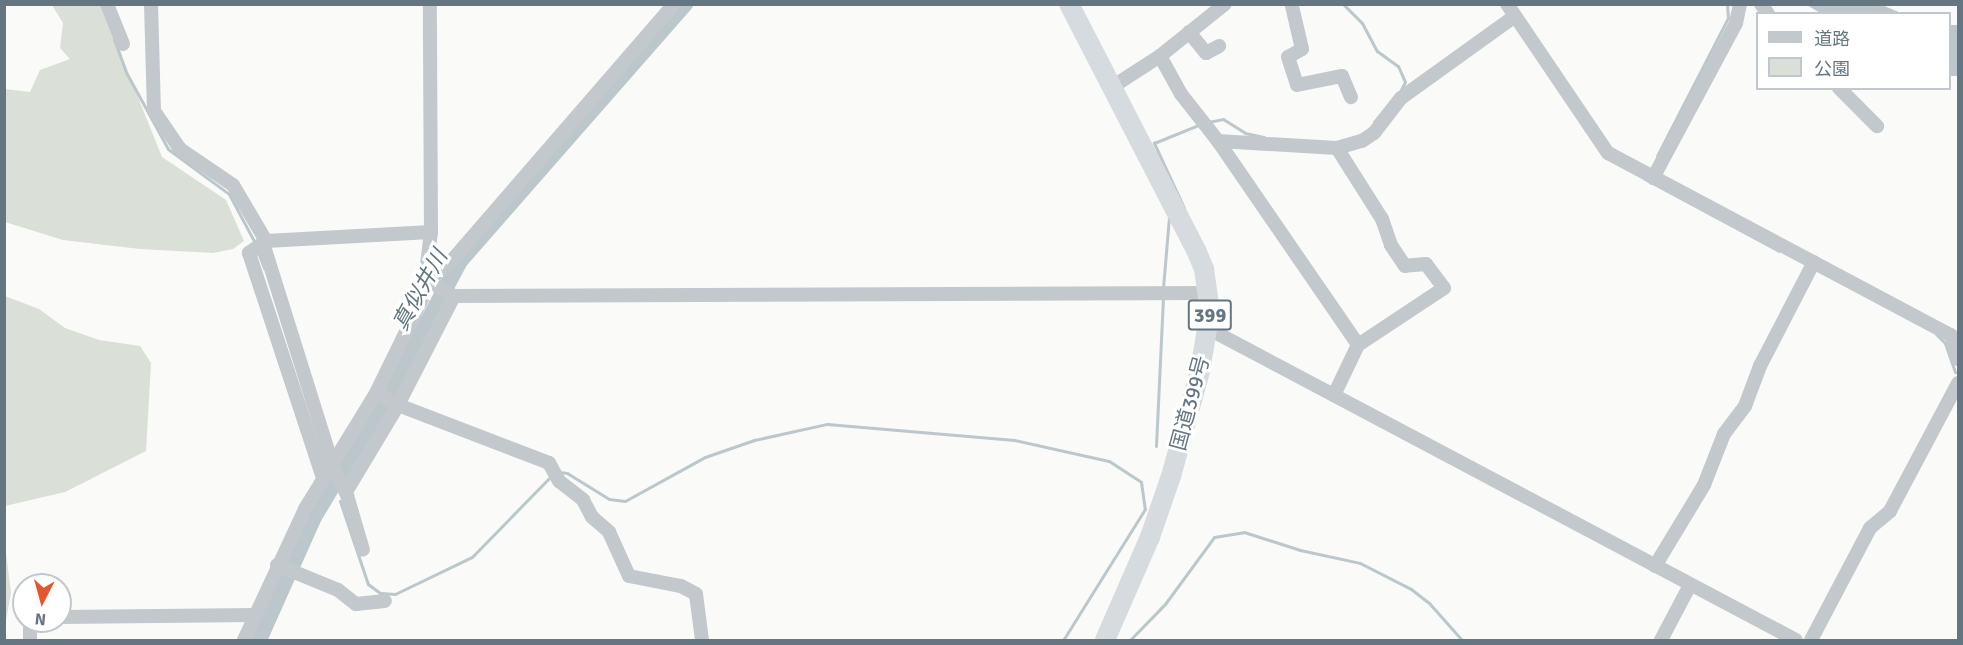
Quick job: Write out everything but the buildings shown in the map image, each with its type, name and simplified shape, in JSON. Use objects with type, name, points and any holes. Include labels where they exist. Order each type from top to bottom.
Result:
[{"type":"highway","name":"国道399号","points":[[1069,4],[1196,250],[1209,293],[1209,329],[1171,476],[1150,537],[1105,640]]},
{"type":"street","points":[[107,4],[123,44]]},
{"type":"street","points":[[151,4],[154,111],[180,149],[233,185],[261,244]]},
{"type":"street","points":[[244,640],[279,566],[330,472],[377,393],[430,282],[430,4]]},
{"type":"street","points":[[430,282],[448,265],[674,4]]},
{"type":"street","points":[[1112,87],[1161,56],[1225,4]]},
{"type":"street","points":[[1653,177],[1736,23],[1740,4]]},
{"type":"street","points":[[1291,5],[1302,49],[1288,57],[1296,84],[1342,76],[1351,97]]},
{"type":"street","points":[[1218,141],[1251,140],[1337,148],[1370,137],[1401,98],[1511,10],[1608,153],[1812,266],[1951,335],[1959,359]]},
{"type":"street","points":[[1189,32],[1206,53],[1219,46]]},
{"type":"street","points":[[1161,56],[1176,87],[1218,141],[1358,345]]},
{"type":"street","points":[[1841,90],[1877,126]]},
{"type":"street","points":[[1334,395],[1358,345],[1444,288],[1426,264],[1405,266],[1391,245],[1382,219],[1337,148]]},
{"type":"street","points":[[363,550],[345,490],[330,472],[249,253],[261,244],[431,232]]},
{"type":"street","points":[[1655,566],[1704,485],[1724,434],[1745,406],[1760,366],[1812,266]]},
{"type":"street","points":[[430,282],[452,295],[1209,293]]},
{"type":"street","points":[[345,490],[396,404],[452,295]]},
{"type":"street","points":[[1209,329],[1796,640]]},
{"type":"street","points":[[1810,640],[1870,528],[1890,511],[1959,383]]},
{"type":"street","points":[[377,393],[396,404],[457,425],[555,472],[583,500],[592,517],[609,532],[629,576],[681,586],[696,594],[702,640]]},
{"type":"street","points":[[279,566],[338,590],[356,604],[385,601]]},
{"type":"street","points":[[1661,640],[1690,585]]},
{"type":"street","points":[[72,617],[255,615]]},
{"type":"green space","points":[[52,5],[101,5],[162,157],[226,200],[244,241],[233,249],[213,253],[140,249],[63,240],[5,222],[5,89],[30,92],[40,70],[70,59],[60,48],[63,23]]},
{"type":"green space","points":[[5,296],[39,309],[65,328],[99,340],[140,346],[151,363],[146,451],[65,492],[5,506]]},
{"type":"green space","points":[[5,545],[11,593],[5,626]]},
{"type":"shaded area","points":[[1807,5],[1882,5],[1899,12],[1818,12]]},
{"type":"shaded area","points":[[1951,25],[1958,25],[1958,76],[1951,76]]},
{"type":"waterway","name":"真似井川","points":[[259,640],[314,517],[397,379],[460,261],[685,4]]},
{"type":"waterway","points":[[1343,4],[1362,23],[1377,51],[1398,66],[1405,82],[1401,90]]},
{"type":"waterway","points":[[1657,156],[1728,18],[1727,4]]},
{"type":"waterway","points":[[114,39],[127,74],[168,149],[229,194],[255,243]]},
{"type":"waterway","points":[[1374,122],[1396,95]]},
{"type":"waterway","points":[[1208,122],[1223,119],[1245,133],[1264,137]]},
{"type":"waterway","points":[[1184,208],[1154,143],[1201,124]]},
{"type":"waterway","points":[[1645,179],[1779,251]]},
{"type":"waterway","points":[[1163,288],[1169,216]]},
{"type":"waterway","points":[[258,252],[264,268]]},
{"type":"waterway","points":[[1156,446],[1163,298]]},
{"type":"waterway","points":[[1936,334],[1945,343],[1955,372]]},
{"type":"waterway","points":[[558,472],[567,473],[609,499],[625,501],[705,457],[754,440],[827,424],[1014,440],[1109,461],[1141,482],[1145,509],[1063,640]]},
{"type":"waterway","points":[[340,501],[368,584],[380,593],[395,594],[472,557],[552,475]]},
{"type":"waterway","points":[[1130,640],[1165,604],[1214,537],[1244,532],[1300,550],[1360,563],[1411,589],[1430,604],[1462,640]]}]
